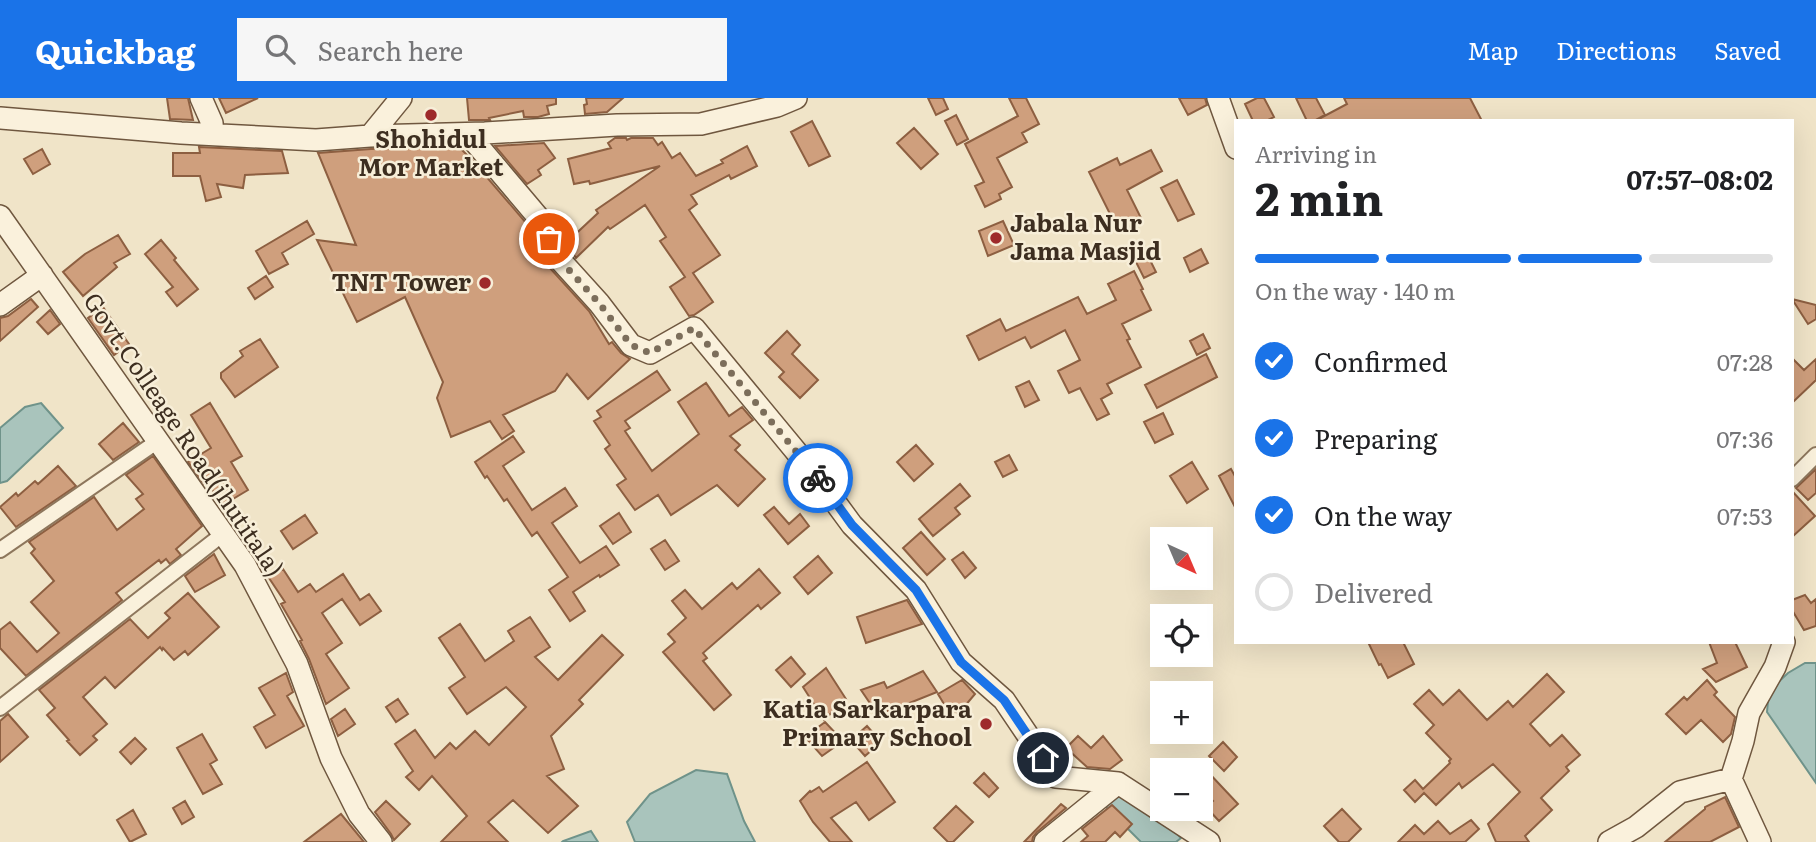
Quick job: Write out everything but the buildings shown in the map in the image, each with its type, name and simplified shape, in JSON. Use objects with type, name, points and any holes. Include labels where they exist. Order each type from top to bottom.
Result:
[{"type":"street","points":[[201,98],[212,123],[213,134]]},
{"type":"street","points":[[370,136],[401,98]]},
{"type":"street","points":[[0,118],[316,140],[617,125],[701,124],[777,106],[796,98]]},
{"type":"street","points":[[1219,98],[1234,142]]},
{"type":"street","points":[[467,134],[538,217],[560,260],[599,303],[631,345],[650,353],[694,328],[813,472],[852,525],[916,590],[961,662],[1004,700],[1056,777],[1118,783],[1209,842]]},
{"type":"street","name":"Govt.Colleage Road(jhutitala)","points":[[0,216],[245,565],[298,664],[331,758],[359,814],[381,842]]},
{"type":"street","points":[[0,305],[42,275]]},
{"type":"street","points":[[0,550],[158,441]]},
{"type":"street","points":[[1794,477],[1816,455]]},
{"type":"street","points":[[0,708],[223,534]]},
{"type":"street","points":[[1760,842],[1731,779],[1749,713],[1775,667],[1783,644]]},
{"type":"street","points":[[1609,842],[1636,827],[1680,792],[1731,779]]},
{"type":"street","points":[[1045,842],[1118,783]]},
{"type":"water","points":[[41,403],[63,428],[7,481],[0,483],[0,428],[25,407]]},
{"type":"water","points":[[1805,663],[1816,663],[1816,783],[1767,712],[1769,691],[1788,673]]},
{"type":"water","points":[[696,770],[727,774],[744,821],[755,842],[635,842],[627,822],[650,794]]},
{"type":"water","points":[[1121,778],[1150,807],[1150,821],[1164,821],[1181,838],[1176,842],[1141,842],[1099,800]]},
{"type":"water","points":[[591,831],[598,842],[562,842],[563,841]]},
{"type":"way so far","points":[[549,239],[560,260],[599,303],[631,345],[650,353],[694,328],[818,478]]},
{"type":"place","name":"Shohidul Mor Market","points":[[431,115]]},
{"type":"place","name":"Jabala Nur Jama Masjid","points":[[996,238]]},
{"type":"place","name":"TNT Tower","points":[[485,283]]},
{"type":"place","name":"Katia Sarkarpara Primary School","points":[[986,724]]},
{"type":"route","points":[[818,478],[852,525],[916,590],[961,662],[1004,700],[1043,758]]}]
